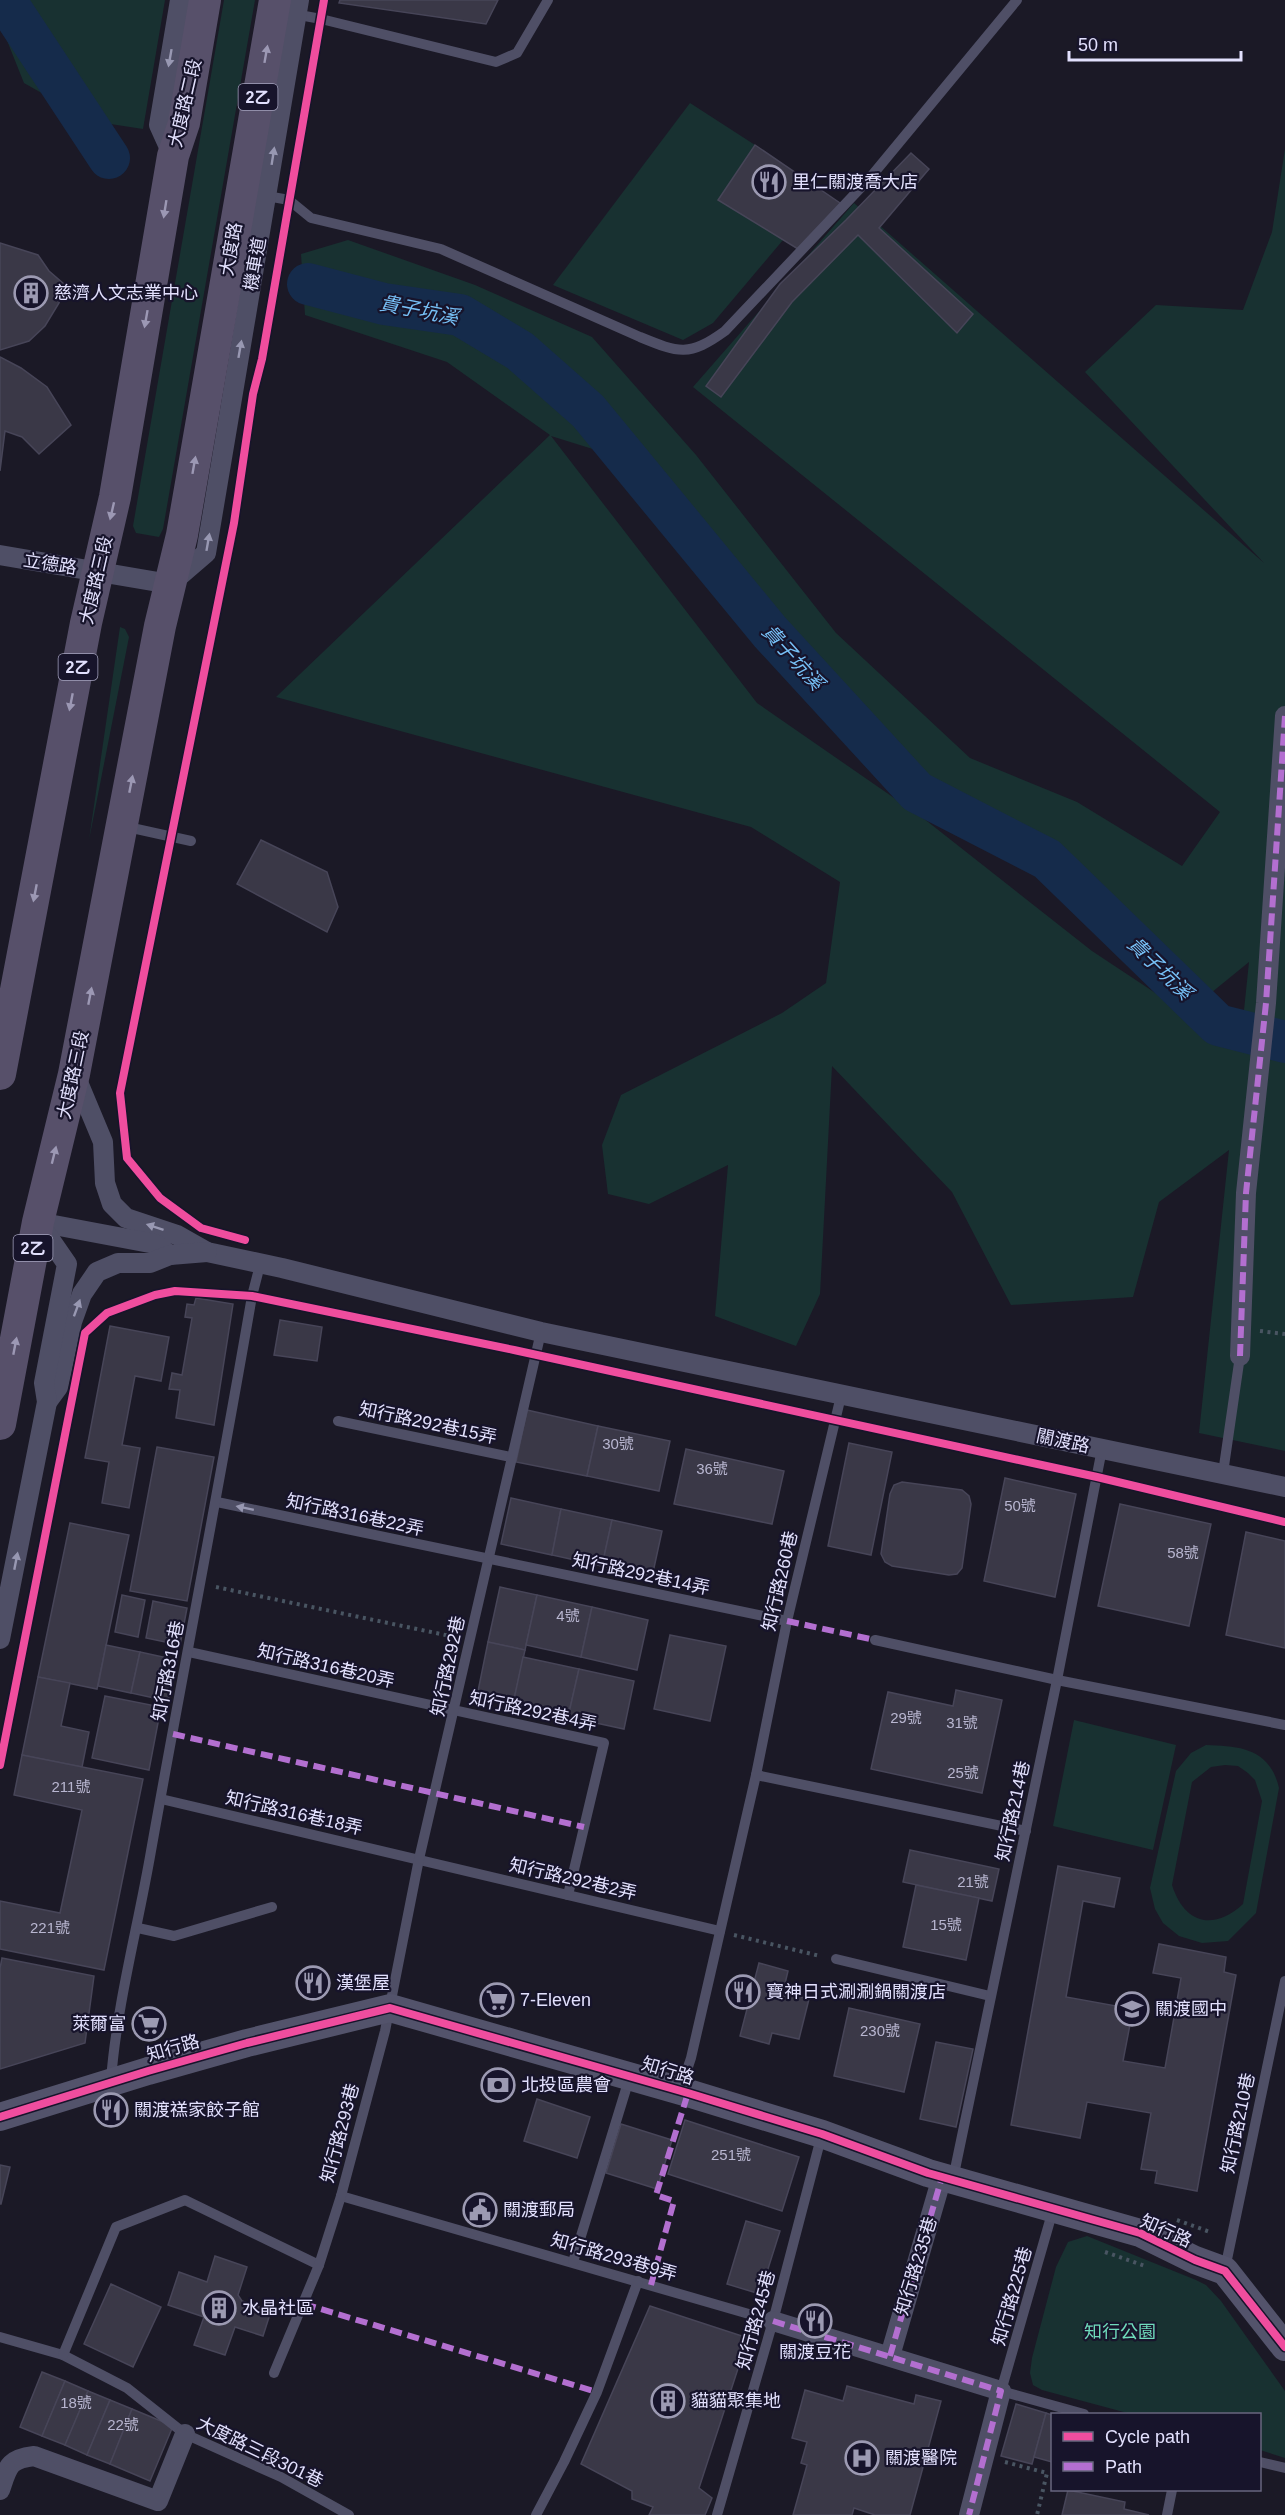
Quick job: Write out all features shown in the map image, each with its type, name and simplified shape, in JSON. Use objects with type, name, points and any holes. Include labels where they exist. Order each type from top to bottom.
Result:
[{"type":"main road","name":"大度路二段","points":[[174,156],[184,123],[205,0]]},
{"type":"main road","name":"2乙","points":[[257,201],[286,6]]},
{"type":"main road","name":"大度路三段","points":[[0,1074],[98,571],[116,497],[174,156]]},
{"type":"main road","name":"大度路","points":[[234,309],[257,201]]},
{"type":"main road","name":"大度路三段","points":[[0,1424],[38,1222],[74,1074],[170,584],[234,309]]},
{"type":"street","name":"大度路二段","points":[[174,156],[159,125],[180,0]]},
{"type":"street","name":"立德路","points":[[0,555],[170,584]]},
{"type":"street","points":[[1240,1356],[1246,1193],[1266,1003],[1285,716]]},
{"type":"street","points":[[74,1074],[103,1142],[105,1183],[112,1204],[126,1218],[177,1234],[207,1252]]},
{"type":"street","points":[[38,1222],[155,1244],[170,1255]]},
{"type":"street","points":[[0,1639],[47,1402],[44,1383],[67,1264],[38,1222]]},
{"type":"street","points":[[47,1402],[58,1387],[72,1323],[82,1294],[97,1272],[118,1263],[150,1263],[170,1255],[207,1252]]},
{"type":"street","name":"關渡路","points":[[207,1252],[282,1268],[541,1332],[1285,1487]]},
{"type":"street","name":"知行路","points":[[0,2117],[247,2043],[390,2008],[630,2076],[822,2134],[948,2178],[1053,2210],[1140,2233],[1195,2260],[1225,2271]]},
{"type":"street","name":"知行路235巷","points":[[890,2356],[948,2178]]},
{"type":"street","points":[[1225,2271],[1285,2348]]},
{"type":"street","points":[[773,2321],[1001,2391],[969,2515]]},
{"type":"street","points":[[0,2490],[8,2467],[17,2458],[34,2456],[158,2501],[185,2434]]},
{"type":"lane","points":[[286,6],[321,19],[495,62],[517,53],[548,0]]},
{"type":"lane","points":[[257,201],[289,200],[311,218],[441,249],[668,349],[687,351],[707,344],[725,331],[861,187],[1017,0]]},
{"type":"lane","points":[[123,826],[191,841]]},
{"type":"lane","name":"知行路316巷","points":[[111,2083],[114,2040],[138,1928],[160,1799],[217,1502],[252,1296],[260,1265]]},
{"type":"lane","name":"知行路292巷","points":[[390,2008],[419,1859],[455,1712],[487,1560],[541,1332]]},
{"type":"lane","points":[[1223,1473],[1240,1356]]},
{"type":"lane","name":"知行路260巷","points":[[680,2091],[691,2058],[756,1775],[787,1621],[841,1396]]},
{"type":"lane","name":"知行路292巷15弄","points":[[338,1420],[511,1457]]},
{"type":"lane","name":"知行路214巷","points":[[948,2178],[1026,1831],[1102,1449]]},
{"type":"lane","name":"知行路316巷22弄","points":[[217,1502],[487,1560]]},
{"type":"lane","name":"知行路292巷14弄","points":[[487,1560],[787,1621]]},
{"type":"lane","points":[[875,1640],[1057,1680],[1285,1725]]},
{"type":"lane","name":"知行路316巷20弄","points":[[189,1652],[455,1712]]},
{"type":"lane","name":"知行路292巷4弄","points":[[455,1712],[604,1743],[568,1895]]},
{"type":"lane","points":[[756,1775],[1026,1831]]},
{"type":"lane","name":"知行路316巷18弄","points":[[160,1799],[419,1859]]},
{"type":"lane","name":"知行路292巷2弄","points":[[419,1859],[720,1931]]},
{"type":"lane","points":[[138,1928],[174,1936],[272,1907]]},
{"type":"lane","points":[[836,1959],[990,1996]]},
{"type":"lane","name":"知行路210巷","points":[[1225,2271],[1285,1981]]},
{"type":"lane","name":"知行路293巷","points":[[274,2373],[319,2265],[340,2196],[390,2008]]},
{"type":"lane","points":[[573,2262],[630,2076]]},
{"type":"lane","name":"知行路245巷","points":[[717,2515],[773,2321],[822,2134]]},
{"type":"lane","name":"知行路293巷9弄","points":[[340,2196],[773,2321]]},
{"type":"lane","points":[[63,2355],[116,2227],[184,2200],[319,2265]]},
{"type":"lane","name":"知行路225巷","points":[[1001,2391],[1053,2210]]},
{"type":"lane","points":[[536,2515],[564,2463],[597,2392],[638,2281]]},
{"type":"lane","name":"大度路三段301巷","points":[[0,2337],[63,2355],[127,2388],[185,2434],[281,2477],[349,2515]]},
{"type":"lane","points":[[1001,2391],[1077,2413]]},
{"type":"lane","points":[[1261,2462],[1285,2468]]},
{"type":"lane","points":[[1167,2515],[1173,2491]]},
{"type":"path","points":[[289,200],[321,19]]},
{"type":"path","points":[[120,1092],[227,557]]},
{"type":"path","points":[[0,1765],[41,1554]]},
{"type":"path","points":[[201,1584],[470,1641]]},
{"type":"path","points":[[720,1931],[836,1959]]},
{"type":"path","points":[[1101,2250],[1154,2270]]},
{"type":"path","points":[[985,2457],[1047,2474],[1037,2515]]},
{"type":"green space","points":[[0,0],[165,0],[143,129],[91,121],[24,83],[0,23]]},
{"type":"green space","points":[[224,0],[255,0],[163,529],[159,537],[136,533],[133,526]]},
{"type":"green space","points":[[690,103],[755,145],[783,240],[713,323],[683,340],[553,285]]},
{"type":"green space","points":[[1285,149],[1285,1451],[1199,1433],[1229,1150],[1159,1202],[1133,1297],[1011,1305],[952,1192],[832,1066],[820,1294],[796,1346],[715,1316],[728,1165],[649,1204],[608,1194],[602,1145],[621,1095],[782,1013],[826,983],[840,882],[751,827],[276,697],[550,435],[447,362],[305,315],[301,254],[348,240],[475,285],[592,337],[696,455],[836,633],[970,758],[1077,802],[1182,866],[1220,812],[693,387],[854,203],[1264,563],[1085,372],[1156,305],[1243,310],[1272,232]],"holes":[[[551,436],[660,470],[772,623],[919,770],[1035,843],[1206,997],[1249,962],[1240,1049],[1092,951],[923,818],[757,703]]]},
{"type":"green space","points":[[120,627],[125,629],[129,637],[89,840]]},
{"type":"green space","points":[[1074,1720],[1176,1745],[1153,1850],[1053,1826]]},
{"type":"green space","points":[[1206,1745],[1252,1752],[1269,1765],[1279,1788],[1256,1913],[1228,1941],[1202,1943],[1179,1936],[1163,1923],[1155,1909],[1150,1888],[1176,1771],[1191,1753]],"holes":[[[1238,1766],[1255,1780],[1262,1801],[1243,1904],[1221,1918],[1201,1919],[1184,1908],[1172,1885],[1192,1782],[1211,1767]]]},
{"type":"green space","name":"知行公園","points":[[1087,2236],[1206,2285],[1221,2301],[1285,2391],[1285,2458],[1261,2450],[1261,2413],[1127,2413],[1042,2390],[1033,2385],[1030,2373],[1032,2358],[1056,2267],[1068,2242]]},
{"type":"building","points":[[340,0],[498,0],[486,24],[339,3]]},
{"type":"building","name":"里仁關渡喬大店","points":[[755,145],[843,205],[798,249],[718,200]]},
{"type":"building","points":[[911,153],[929,169],[879,228],[973,314],[957,333],[858,235],[792,302],[721,397],[706,386],[780,284]]},
{"type":"building","name":"慈濟人文志業中心","points":[[0,243],[38,255],[49,271],[64,284],[59,303],[45,326],[29,341],[0,350]]},
{"type":"building","points":[[0,357],[21,368],[47,387],[71,425],[39,454],[22,437],[5,431],[0,471]]},
{"type":"building","points":[[261,840],[327,872],[338,907],[327,932],[237,884]]},
{"type":"building","points":[[196,1298],[233,1304],[214,1425],[176,1418],[180,1390],[169,1389],[172,1373],[182,1375],[192,1318],[185,1317],[187,1304],[194,1305]]},
{"type":"building","points":[[280,1320],[322,1327],[317,1361],[274,1355]]},
{"type":"building","points":[[110,1326],[169,1337],[161,1381],[135,1376],[122,1445],[140,1448],[129,1508],[102,1503],[109,1462],[85,1458]]},
{"type":"building","points":[[527,1410],[598,1426],[587,1476],[516,1462]]},
{"type":"building","points":[[598,1426],[670,1441],[659,1491],[587,1476]]},
{"type":"building","points":[[849,1443],[892,1452],[871,1555],[828,1546]]},
{"type":"building","points":[[157,1447],[214,1457],[187,1601],[130,1591]]},
{"type":"building","points":[[686,1449],[784,1471],[772,1524],[674,1504]]},
{"type":"building","points":[[1005,1478],[1076,1494],[1055,1597],[984,1581]]},
{"type":"building","points":[[902,1482],[962,1490],[969,1496],[971,1504],[962,1568],[957,1574],[949,1575],[892,1566],[885,1562],[881,1554],[890,1494],[894,1485]]},
{"type":"building","points":[[511,1498],[561,1509],[552,1555],[501,1544]]},
{"type":"building","points":[[1120,1504],[1211,1524],[1189,1626],[1098,1606]]},
{"type":"building","points":[[561,1509],[612,1520],[602,1566],[552,1555]]},
{"type":"building","points":[[612,1520],[662,1531],[652,1577],[602,1566]]},
{"type":"building","points":[[70,1523],[129,1535],[97,1689],[38,1677]]},
{"type":"building","points":[[1246,1532],[1285,1541],[1285,1648],[1226,1635]]},
{"type":"building","points":[[500,1587],[537,1595],[525,1650],[488,1642]]},
{"type":"building","points":[[122,1595],[145,1600],[138,1637],[115,1632]]},
{"type":"building","points":[[537,1595],[592,1607],[581,1657],[526,1645]]},
{"type":"building","points":[[153,1601],[187,1608],[180,1645],[146,1638]]},
{"type":"building","points":[[592,1607],[648,1620],[637,1670],[581,1657]]},
{"type":"building","points":[[670,1635],[726,1646],[710,1721],[654,1709]]},
{"type":"building","points":[[488,1642],[525,1650],[513,1704],[477,1696]]},
{"type":"building","points":[[106,1645],[140,1652],[131,1693],[98,1686]]},
{"type":"building","points":[[140,1652],[177,1660],[168,1701],[131,1693]]},
{"type":"building","points":[[523,1657],[579,1669],[568,1717],[513,1704]]},
{"type":"building","points":[[579,1669],[634,1681],[624,1729],[568,1717]]},
{"type":"building","points":[[38,1677],[70,1683],[61,1726],[89,1732],[82,1767],[22,1755]]},
{"type":"building","points":[[956,1690],[1002,1700],[982,1793],[871,1769],[888,1692],[953,1706]]},
{"type":"building","points":[[105,1696],[161,1707],[149,1770],[92,1758]]},
{"type":"building","points":[[22,1755],[143,1779],[104,1970],[0,1949],[0,1901],[60,1913],[82,1810],[14,1795]]},
{"type":"building","points":[[910,1850],[999,1869],[992,1901],[903,1882]]},
{"type":"building","points":[[1058,1866],[1120,1878],[1114,1907],[1083,1901],[1066,1997],[1133,2009],[1123,2061],[1165,2068],[1181,1978],[1153,1973],[1159,1944],[1226,1957],[1224,1972],[1236,1975],[1197,2191],[1155,2183],[1157,2171],[1141,2169],[1151,2113],[1087,2102],[1080,2138],[1011,2125]]},
{"type":"building","points":[[916,1885],[979,1898],[966,1960],[903,1947]]},
{"type":"building","points":[[2,1958],[94,1976],[85,2043],[0,2069],[0,1968]]},
{"type":"building","points":[[759,1963],[788,1971],[783,1992],[809,1999],[799,2039],[772,2033],[769,2044],[740,2036]]},
{"type":"building","points":[[849,2008],[920,2024],[904,2092],[834,2076]]},
{"type":"building","points":[[936,2042],[973,2049],[956,2127],[920,2119]]},
{"type":"building","points":[[537,2099],[590,2117],[577,2158],[524,2141]]},
{"type":"building","points":[[685,2120],[799,2157],[782,2211],[668,2174]]},
{"type":"building","points":[[621,2124],[672,2140],[657,2189],[606,2173]]},
{"type":"building","points":[[0,2165],[10,2167],[1,2204],[0,2204]]},
{"type":"building","points":[[746,2221],[780,2231],[760,2294],[727,2284]]},
{"type":"building","name":"水晶社區","points":[[215,2256],[247,2267],[238,2295],[242,2301],[271,2311],[263,2336],[235,2327],[225,2355],[194,2345],[204,2317],[168,2305],[179,2272],[207,2282]]},
{"type":"building","points":[[111,2284],[161,2307],[133,2367],[84,2344]]},
{"type":"building","name":"貓貓聚集地","points":[[650,2306],[748,2338],[699,2488],[712,2498],[705,2515],[649,2515],[653,2507],[632,2499],[632,2491],[581,2464]]},
{"type":"building","points":[[42,2372],[65,2381],[42,2436],[20,2427]]},
{"type":"building","points":[[65,2381],[88,2391],[65,2445],[42,2436]]},
{"type":"building","points":[[847,2386],[914,2404],[916,2395],[941,2401],[910,2515],[875,2515],[854,2508],[852,2515],[793,2515],[807,2465],[801,2463],[807,2442],[792,2438],[805,2390],[843,2401]]},
{"type":"building","points":[[88,2391],[110,2400],[87,2455],[65,2445]]},
{"type":"building","points":[[110,2400],[132,2409],[110,2464],[87,2455]]},
{"type":"building","points":[[1016,2404],[1046,2413],[1032,2464],[1001,2456]]},
{"type":"building","points":[[132,2409],[173,2426],[150,2481],[110,2464]]},
{"type":"building","points":[[1046,2413],[1051,2415],[1051,2462],[1034,2457]]},
{"type":"building","points":[[1068,2491],[1073,2491],[1125,2502],[1124,2509],[1149,2515],[1062,2515]]},
{"type":"waterway","name":"貴子坑溪","points":[[5,0],[109,158]]},
{"type":"waterway","name":"貴子坑溪","points":[[308,284],[384,304],[460,315],[520,351],[588,411],[770,632],[917,792],[1047,859],[1218,1025],[1285,1042]]},
{"type":"marked path","points":[[1240,1356],[1246,1193],[1266,1003],[1285,716]]},
{"type":"marked path","points":[[787,1621],[875,1640]]},
{"type":"marked path","points":[[173,1734],[584,1827]]},
{"type":"marked path","points":[[651,2285],[674,2201],[656,2195],[688,2093]]},
{"type":"marked path","points":[[890,2356],[942,2177]]},
{"type":"marked path","points":[[304,2304],[597,2392]]},
{"type":"marked path","points":[[773,2321],[1001,2391],[969,2515]]},
{"type":"cycle path","points":[[245,1240],[201,1228],[160,1198],[127,1158],[120,1093],[234,523],[253,394],[262,359],[324,0]]},
{"type":"cycle path","points":[[0,1765],[85,1333],[107,1313],[155,1295],[175,1291],[252,1296],[514,1350],[1097,1477],[1285,1522]]},
{"type":"cycle path","points":[[0,2117],[247,2043],[390,2008],[688,2093],[822,2134],[928,2173],[1140,2233],[1195,2260],[1225,2271],[1285,2347]]},
{"type":"place","name":"里仁關渡喬大店","points":[[769,182]]},
{"type":"place","name":"慈濟人文志業中心","points":[[31,293]]},
{"type":"place","name":"漢堡屋","points":[[313,1983]]},
{"type":"place","name":"寶神日式涮涮鍋關渡店","points":[[743,1992]]},
{"type":"place","name":"7-Eleven","points":[[497,2000]]},
{"type":"place","name":"關渡國中","points":[[1132,2009]]},
{"type":"place","name":"萊爾富","points":[[149,2024]]},
{"type":"place","name":"北投區農會","points":[[498,2085]]},
{"type":"place","name":"關渡禚家餃子館","points":[[111,2110]]},
{"type":"place","name":"關渡郵局","points":[[480,2210]]},
{"type":"place","name":"水晶社區","points":[[219,2308]]},
{"type":"place","name":"關渡豆花","points":[[815,2321]]},
{"type":"place","name":"貓貓聚集地","points":[[668,2401]]},
{"type":"place","name":"關渡醫院","points":[[862,2458]]}]
